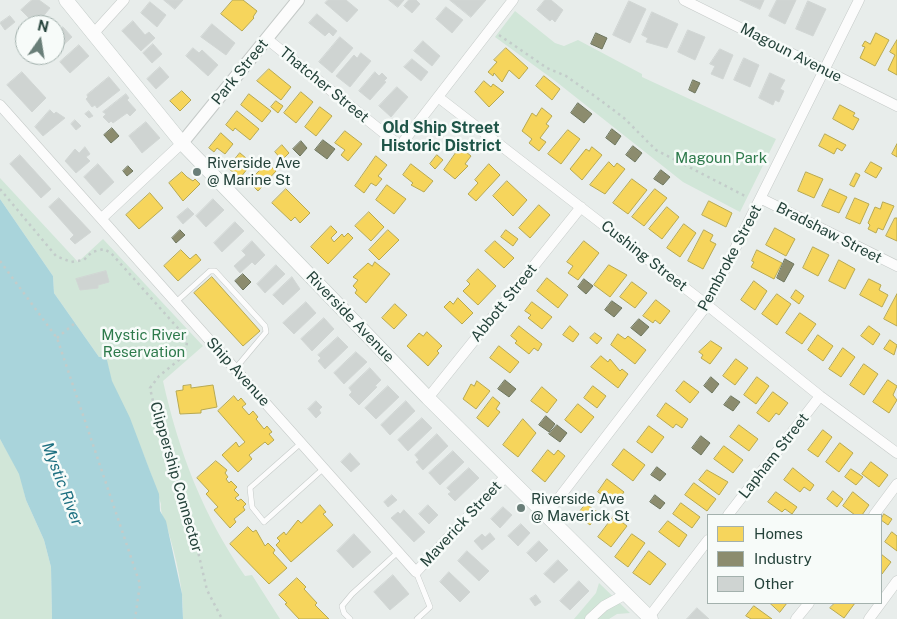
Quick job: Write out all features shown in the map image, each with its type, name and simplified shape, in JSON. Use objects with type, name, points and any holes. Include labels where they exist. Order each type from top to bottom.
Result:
[{"type":"main road","name":"Riverside Avenue","points":[[66,0],[182,143],[428,398],[650,618]]},
{"type":"street","points":[[94,33],[124,0]]},
{"type":"street","name":"Park Street","points":[[182,143],[298,0]]},
{"type":"street","name":"Thatcher Street","points":[[267,39],[400,146],[513,0]]},
{"type":"street","name":"Magoun Avenue","points":[[684,0],[897,106]]},
{"type":"street","name":"Pembroke Street","points":[[545,516],[708,305],[859,0]]},
{"type":"street","name":"Cushing Street","points":[[438,97],[708,305],[820,396],[897,453]]},
{"type":"street","name":"Ship Avenue","points":[[0,105],[416,572]]},
{"type":"street","points":[[102,218],[182,143]]},
{"type":"street","name":"Bradshaw Street","points":[[762,198],[897,266]]},
{"type":"street","name":"Abbott Street","points":[[428,398],[581,207]]},
{"type":"street","name":"Lapham Street","points":[[729,514],[820,396]]},
{"type":"street","name":"Maverick Street","points":[[416,572],[506,476]]},
{"type":"street","points":[[875,514],[897,484]]},
{"type":"street","points":[[650,618],[707,541]]},
{"type":"street","points":[[882,601],[897,581]]},
{"type":"street","points":[[590,619],[604,606],[626,594]]},
{"type":"street","points":[[796,619],[808,604]]},
{"type":"street","points":[[869,619],[880,604]]},
{"type":"lane","points":[[176,302],[210,271],[215,271],[265,326],[266,332],[235,369]]},
{"type":"lane","points":[[301,443],[250,488],[252,507],[264,522],[324,468]]},
{"type":"lane","points":[[350,619],[344,613],[342,606],[352,594],[398,552]]},
{"type":"lane","points":[[416,572],[430,607],[416,619]]},
{"type":"path","points":[[499,35],[546,68],[566,76],[596,97],[624,118],[656,150],[748,197]]},
{"type":"path","name":"Clippership Connector","points":[[0,189],[56,256],[71,262],[84,260],[92,252],[104,250],[111,253],[184,335],[187,342],[185,355],[159,376],[150,388],[162,441],[188,509],[207,590],[222,619]]},
{"type":"path","points":[[0,261],[56,338],[140,584],[135,619]]},
{"type":"path","points":[[56,338],[75,323]]},
{"type":"green space","name":"Magoun Park","points":[[515,11],[555,43],[564,46],[578,40],[642,74],[642,77],[776,139],[740,212],[683,182],[554,80],[495,37]]},
{"type":"green space","name":"Mystic River Reservation","points":[[0,178],[78,262],[103,239],[203,346],[163,381],[169,408],[194,483],[217,530],[245,576],[252,575],[280,619],[183,619],[179,574],[162,514],[161,504],[145,457],[112,382],[107,363],[104,357],[99,357],[54,293],[53,276],[0,199]]},
{"type":"green space","points":[[0,439],[20,474],[26,500],[44,540],[51,567],[52,619],[0,619]]},
{"type":"green space","points":[[599,583],[630,613],[617,614],[609,619],[574,619],[596,593]]},
{"type":"water","name":"Mystic River","points":[[0,199],[53,276],[54,293],[99,357],[104,357],[107,360],[112,381],[130,418],[159,494],[160,511],[166,521],[182,594],[183,619],[52,619],[51,567],[44,540],[26,500],[19,474],[0,439]]},
{"type":"building: Homes","points":[[233,0],[243,0],[257,11],[254,18],[242,31],[221,14]]},
{"type":"building: Homes","points":[[876,33],[889,40],[875,66],[860,58],[865,47],[862,46],[865,41],[870,44]]},
{"type":"building: Homes","points":[[897,40],[897,75],[888,70],[895,55],[890,52]]},
{"type":"building: Homes","points":[[506,48],[528,68],[519,79],[509,70],[502,82],[494,73],[493,76],[488,72],[497,62],[494,60]]},
{"type":"building: Homes","points":[[269,69],[291,87],[281,100],[257,81]]},
{"type":"building: Homes","points":[[544,76],[560,89],[552,100],[536,86]]},
{"type":"building: Homes","points":[[484,81],[491,87],[493,84],[504,92],[489,107],[475,92]]},
{"type":"building: Homes","points":[[182,91],[191,100],[180,111],[170,101]]},
{"type":"building: Homes","points":[[301,92],[313,102],[296,123],[284,113]]},
{"type":"building: Homes","points":[[249,94],[271,111],[262,122],[241,105]]},
{"type":"building: Homes","points":[[276,101],[283,106],[278,113],[271,107]]},
{"type":"building: Homes","points":[[840,105],[855,113],[853,116],[859,119],[853,130],[833,119]]},
{"type":"building: Homes","points":[[320,107],[332,116],[316,136],[305,127]]},
{"type":"building: Homes","points":[[542,108],[552,116],[546,124],[549,126],[540,138],[546,142],[539,151],[529,143],[532,139],[522,131],[532,113],[536,116]]},
{"type":"building: Homes","points":[[237,111],[259,129],[250,140],[235,128],[233,131],[226,125]]},
{"type":"building: Homes","points":[[568,130],[580,139],[561,164],[548,154]]},
{"type":"building: Homes","points":[[345,131],[362,144],[348,161],[341,155],[345,150],[335,143]]},
{"type":"building: Homes","points":[[221,133],[233,144],[225,154],[217,148],[214,152],[209,148]]},
{"type":"building: Homes","points":[[825,134],[846,145],[842,151],[837,148],[834,154],[819,146]]},
{"type":"building: Homes","points":[[897,144],[897,157],[892,154]]},
{"type":"building: Homes","points":[[282,145],[289,153],[282,160],[275,152]]},
{"type":"building: Homes","points":[[460,147],[471,156],[465,164],[468,166],[455,179],[444,170]]},
{"type":"building: Homes","points":[[592,147],[602,155],[582,180],[570,169],[586,149],[589,151]]},
{"type":"building: Homes","points":[[240,153],[252,163],[240,178],[228,168]]},
{"type":"building: Homes","points":[[437,155],[443,160],[435,169],[430,164]]},
{"type":"building: Homes","points":[[376,156],[387,165],[378,176],[382,179],[376,186],[371,183],[364,193],[355,186]]},
{"type":"building: Homes","points":[[609,162],[614,167],[617,163],[625,169],[605,194],[590,185]]},
{"type":"building: Homes","points":[[871,162],[882,168],[876,178],[865,172]]},
{"type":"building: Homes","points":[[267,163],[276,171],[258,191],[249,182]]},
{"type":"building: Homes","points":[[411,164],[433,181],[424,192],[411,185],[413,183],[403,175]]},
{"type":"building: Homes","points":[[489,164],[500,175],[476,201],[468,194],[478,183],[475,180]]},
{"type":"building: Homes","points":[[182,172],[200,184],[183,201],[169,183]]},
{"type":"building: Homes","points":[[806,172],[823,179],[814,198],[798,191]]},
{"type":"building: Homes","points":[[856,173],[860,175],[854,187],[850,185]]},
{"type":"building: Homes","points":[[632,179],[647,190],[628,214],[613,203]]},
{"type":"building: Homes","points":[[507,181],[527,200],[513,216],[493,196]]},
{"type":"building: Homes","points":[[387,185],[406,199],[394,214],[376,200]]},
{"type":"building: Homes","points":[[286,189],[310,213],[300,223],[295,217],[291,221],[272,203]]},
{"type":"building: Homes","points":[[655,189],[667,198],[644,226],[632,217]]},
{"type":"building: Homes","points":[[830,189],[847,197],[839,213],[822,206]]},
{"type":"building: Homes","points":[[150,193],[163,208],[139,229],[126,215]]},
{"type":"building: Homes","points":[[855,198],[869,204],[860,224],[846,218]]},
{"type":"building: Homes","points":[[709,201],[732,213],[726,227],[702,215]]},
{"type":"building: Homes","points":[[883,202],[894,206],[883,230],[878,228],[876,233],[868,229],[870,225],[868,223],[875,207],[880,209]]},
{"type":"building: Homes","points":[[539,205],[550,215],[530,238],[519,228]]},
{"type":"building: Homes","points":[[667,207],[679,217],[662,239],[649,229]]},
{"type":"building: Homes","points":[[369,212],[384,227],[371,241],[355,226]]},
{"type":"building: Homes","points":[[895,218],[897,218],[897,241],[886,236]]},
{"type":"building: Homes","points":[[684,224],[696,233],[680,257],[667,248]]},
{"type":"building: Homes","points":[[331,226],[337,232],[331,238],[334,242],[342,234],[344,237],[348,233],[353,238],[328,264],[311,247]]},
{"type":"building: Homes","points":[[775,228],[795,239],[786,256],[766,245]]},
{"type":"building: Homes","points":[[388,230],[399,240],[379,260],[369,250]]},
{"type":"building: Homes","points":[[506,230],[518,239],[513,246],[501,237]]},
{"type":"building: Homes","points":[[704,230],[713,235],[710,241],[716,244],[703,269],[688,261]]},
{"type":"building: Homes","points":[[495,241],[514,258],[504,268],[485,251]]},
{"type":"building: Homes","points":[[584,241],[599,253],[578,280],[568,273],[573,266],[567,262]]},
{"type":"building: Homes","points":[[813,247],[829,255],[818,276],[803,268]]},
{"type":"building: Homes","points":[[181,250],[190,259],[196,254],[201,260],[178,281],[164,266]]},
{"type":"building: Homes","points":[[757,250],[782,263],[774,279],[751,267]]},
{"type":"building: Homes","points":[[839,260],[855,269],[845,289],[829,281]]},
{"type":"building: Homes","points":[[375,262],[390,274],[366,303],[355,293],[357,290],[353,286],[358,280],[353,277],[368,263],[372,266]]},
{"type":"building: Homes","points":[[609,265],[627,275],[610,297],[594,285]]},
{"type":"building: Homes","points":[[478,269],[496,286],[478,305],[463,291],[470,284],[467,281]]},
{"type":"building: Homes","points":[[212,277],[260,331],[243,346],[194,293]]},
{"type":"building: Homes","points":[[547,278],[568,295],[558,308],[537,291]]},
{"type":"building: Homes","points":[[869,279],[881,285],[879,290],[888,295],[882,307],[860,295]]},
{"type":"building: Homes","points":[[754,281],[767,291],[755,310],[741,300]]},
{"type":"building: Homes","points":[[632,282],[647,293],[635,308],[620,297]]},
{"type":"building: Homes","points":[[796,290],[804,296],[799,304],[791,298]]},
{"type":"building: Homes","points":[[777,294],[791,304],[777,325],[762,314]]},
{"type":"building: Homes","points":[[897,294],[897,326],[884,319]]},
{"type":"building: Homes","points":[[458,298],[473,313],[462,324],[444,307],[450,301],[453,304]]},
{"type":"building: Homes","points":[[656,300],[670,311],[660,324],[655,320],[653,323],[643,316]]},
{"type":"building: Homes","points":[[532,302],[552,317],[542,329],[528,318],[531,315],[525,311]]},
{"type":"building: Homes","points":[[395,304],[407,315],[394,329],[382,318]]},
{"type":"building: Homes","points":[[800,313],[816,324],[802,344],[786,333]]},
{"type":"building: Homes","points":[[519,326],[542,344],[538,351],[534,348],[529,354],[515,343],[517,341],[511,336]]},
{"type":"building: Homes","points":[[570,326],[579,334],[573,342],[563,335]]},
{"type":"building: Homes","points":[[869,326],[880,334],[873,345],[861,336]]},
{"type":"building: Homes","points":[[427,332],[442,346],[437,351],[439,353],[428,366],[407,346],[419,333],[423,336]]},
{"type":"building: Homes","points":[[595,333],[602,338],[597,344],[590,338]]},
{"type":"building: Homes","points":[[618,334],[625,339],[628,336],[646,350],[635,364],[611,345]]},
{"type":"building: Homes","points":[[818,335],[833,346],[823,361],[808,350]]},
{"type":"building: Homes","points":[[890,340],[897,345],[894,355],[884,349]]},
{"type":"building: Homes","points":[[711,341],[722,348],[710,364],[701,358],[703,355],[699,352]]},
{"type":"building: Homes","points":[[499,346],[519,362],[510,373],[490,358]]},
{"type":"building: Homes","points":[[843,348],[855,357],[841,377],[829,369]]},
{"type":"building: Homes","points":[[601,356],[608,362],[610,359],[620,371],[622,369],[628,374],[618,388],[591,367]]},
{"type":"building: Homes","points":[[736,359],[748,368],[735,385],[723,376]]},
{"type":"building: Homes","points":[[864,364],[878,374],[864,395],[850,385]]},
{"type":"building: Homes","points":[[757,377],[769,386],[756,404],[744,395]]},
{"type":"building: Homes","points":[[888,380],[897,386],[893,395],[897,400],[889,413],[873,402]]},
{"type":"building: Homes","points":[[477,381],[490,391],[476,409],[463,399],[471,384],[474,386]]},
{"type":"building: Homes","points":[[684,381],[699,392],[690,403],[676,391]]},
{"type":"building: Homes","points":[[191,385],[191,388],[213,385],[217,407],[201,410],[201,413],[180,414],[176,391],[183,390],[183,386]]},
{"type":"building: Homes","points":[[593,386],[606,396],[597,408],[584,398]]},
{"type":"building: Homes","points":[[542,387],[557,400],[547,413],[531,401]]},
{"type":"building: Homes","points":[[773,392],[788,403],[779,415],[776,413],[769,422],[757,413]]},
{"type":"building: Homes","points":[[234,396],[238,401],[241,398],[246,404],[242,407],[249,415],[253,411],[258,417],[256,419],[264,429],[267,426],[272,432],[269,434],[274,440],[268,445],[265,442],[249,455],[252,459],[238,472],[222,455],[236,442],[239,447],[245,442],[218,411]]},
{"type":"building: Homes","points":[[493,397],[500,403],[496,409],[500,412],[488,427],[477,418]]},
{"type":"building: Homes","points":[[666,403],[688,419],[682,428],[676,424],[673,428],[657,416]]},
{"type":"building: Homes","points":[[578,404],[594,417],[581,433],[565,420]]},
{"type":"building: Homes","points":[[523,419],[536,433],[518,457],[503,445]]},
{"type":"building: Homes","points":[[739,425],[758,439],[749,451],[730,437]]},
{"type":"building: Homes","points":[[649,426],[664,437],[652,453],[637,442]]},
{"type":"building: Homes","points":[[823,430],[832,437],[818,457],[808,450]]},
{"type":"building: Homes","points":[[840,443],[853,453],[839,472],[826,462]]},
{"type":"building: Homes","points":[[724,446],[743,460],[733,473],[714,459]]},
{"type":"building: Homes","points":[[624,449],[645,465],[633,481],[612,465]]},
{"type":"building: Homes","points":[[548,450],[554,455],[558,450],[565,456],[545,482],[532,471]]},
{"type":"building: Homes","points":[[216,461],[227,470],[225,473],[229,483],[231,481],[237,487],[234,490],[239,495],[235,498],[238,501],[241,499],[246,504],[243,507],[245,510],[234,519],[236,522],[230,528],[214,510],[218,507],[206,494],[209,491],[197,478]]},
{"type":"building: Homes","points":[[871,462],[888,475],[879,487],[862,474]]},
{"type":"building: Homes","points":[[793,468],[814,485],[810,491],[804,487],[800,492],[784,480]]},
{"type":"building: Homes","points":[[851,469],[863,477],[856,485],[845,477]]},
{"type":"building: Homes","points":[[707,470],[728,482],[719,495],[699,480]]},
{"type":"building: Homes","points":[[607,479],[624,492],[615,504],[598,492]]},
{"type":"building: Homes","points":[[694,483],[716,499],[707,511],[685,495]]},
{"type":"building: Homes","points":[[833,491],[843,499],[837,507],[827,499]]},
{"type":"building: Homes","points":[[776,492],[797,507],[792,514],[785,509],[782,512],[768,502]]},
{"type":"building: Homes","points":[[853,492],[869,505],[863,514],[854,514],[843,506]]},
{"type":"building: Homes","points":[[681,503],[700,517],[692,528],[673,514]]},
{"type":"building: Homes","points":[[586,504],[599,513],[590,525],[577,515]]},
{"type":"building: Homes","points":[[320,505],[326,512],[323,514],[333,525],[291,562],[276,545],[280,541],[277,538],[284,532],[286,535],[298,520],[301,523]]},
{"type":"building: Homes","points":[[884,514],[892,519],[888,525],[882,521]]},
{"type":"building: Homes","points":[[614,516],[627,526],[611,547],[598,537]]},
{"type":"building: Homes","points":[[668,521],[687,535],[679,547],[659,532]]},
{"type":"building: Homes","points":[[248,527],[253,532],[256,530],[265,546],[268,543],[275,550],[273,553],[287,568],[269,584],[230,544]]},
{"type":"building: Homes","points":[[892,532],[897,536],[897,551],[885,542]]},
{"type":"building: Homes","points":[[632,534],[645,543],[628,567],[615,557]]},
{"type":"building: Homes","points":[[649,551],[666,564],[650,585],[633,573]]},
{"type":"building: Homes","points":[[882,555],[891,562],[882,574]]},
{"type":"building: Homes","points":[[297,578],[317,603],[315,605],[329,619],[299,619],[285,604],[287,603],[279,595]]},
{"type":"building: Homes","points":[[771,604],[786,604],[780,612]]},
{"type":"building: Homes","points":[[834,604],[854,604],[844,618],[830,608]]},
{"type":"building: Homes","points":[[754,606],[772,619],[751,619],[746,616]]},
{"type":"building: Industry","points":[[596,33],[607,38],[602,49],[591,44]]},
{"type":"building: Industry","points":[[693,80],[700,83],[695,93],[689,90]]},
{"type":"building: Industry","points":[[578,103],[592,114],[584,123],[571,113]]},
{"type":"building: Industry","points":[[112,128],[119,136],[111,143],[104,135]]},
{"type":"building: Industry","points":[[612,129],[621,136],[615,145],[606,138]]},
{"type":"building: Industry","points":[[323,140],[335,149],[327,159],[315,150]]},
{"type":"building: Industry","points":[[301,141],[307,148],[300,156],[293,149]]},
{"type":"building: Industry","points":[[633,146],[642,153],[635,162],[626,155]]},
{"type":"building: Industry","points":[[128,166],[133,171],[127,176],[123,171]]},
{"type":"building: Industry","points":[[661,170],[670,177],[663,185],[654,179]]},
{"type":"building: Industry","points":[[180,230],[185,235],[176,243],[172,238]]},
{"type":"building: Industry","points":[[785,259],[794,264],[784,282],[777,278]]},
{"type":"building: Industry","points":[[243,274],[251,282],[243,290],[235,281]]},
{"type":"building: Industry","points":[[584,279],[593,286],[586,294],[578,287]]},
{"type":"building: Industry","points":[[612,301],[622,308],[614,317],[605,310]]},
{"type":"building: Industry","points":[[639,319],[649,327],[641,336],[631,328]]},
{"type":"building: Industry","points":[[711,377],[719,384],[712,393],[704,386]]},
{"type":"building: Industry","points":[[505,380],[516,389],[509,397],[498,389]]},
{"type":"building: Industry","points":[[731,396],[740,402],[733,411],[724,405]]},
{"type":"building: Industry","points":[[546,416],[555,424],[549,432],[539,425]]},
{"type":"building: Industry","points":[[557,425],[567,433],[560,442],[549,434]]},
{"type":"building: Industry","points":[[701,436],[710,443],[701,455],[692,448]]},
{"type":"building: Industry","points":[[657,467],[666,474],[660,481],[651,475]]},
{"type":"building: Industry","points":[[655,495],[665,503],[660,509],[650,502]]},
{"type":"building: Other","points":[[32,0],[39,0],[50,8],[44,15],[26,15],[21,10]]},
{"type":"building: Other","points":[[164,0],[183,0],[175,9]]},
{"type":"building: Other","points":[[328,0],[346,0],[358,10],[347,22],[325,3]]},
{"type":"building: Other","points":[[389,0],[404,0],[398,7]]},
{"type":"building: Other","points":[[409,0],[416,0],[420,4],[412,13],[404,6]]},
{"type":"building: Other","points":[[450,0],[486,0],[471,17]]},
{"type":"building: Other","points":[[545,0],[551,0],[563,10],[555,22],[552,19],[550,21],[537,10]]},
{"type":"building: Other","points":[[740,0],[764,0],[760,9]]},
{"type":"building: Other","points":[[777,0],[796,0],[785,24],[769,16]]},
{"type":"building: Other","points":[[629,1],[646,9],[630,43],[613,35]]},
{"type":"building: Other","points":[[808,1],[826,9],[813,36],[796,29]]},
{"type":"building: Other","points":[[150,2],[166,15],[157,27],[141,13]]},
{"type":"building: Other","points":[[446,7],[463,20],[452,33],[436,19]]},
{"type":"building: Other","points":[[652,12],[678,24],[667,48],[646,42],[648,38],[642,35]]},
{"type":"building: Other","points":[[317,14],[337,31],[333,36],[329,32],[325,36],[309,23]]},
{"type":"building: Other","points":[[10,16],[15,22],[5,30],[0,23]]},
{"type":"building: Other","points":[[133,21],[145,35],[149,32],[155,38],[141,51],[122,31]]},
{"type":"building: Other","points":[[212,24],[235,43],[226,55],[201,37]]},
{"type":"building: Other","points":[[65,29],[72,37],[65,44]]},
{"type":"building: Other","points":[[688,30],[705,37],[695,60],[678,52]]},
{"type":"building: Other","points":[[340,37],[353,48],[332,73],[319,62]]},
{"type":"building: Other","points":[[423,41],[440,56],[432,66],[414,51]]},
{"type":"building: Other","points":[[153,44],[162,54],[152,63],[143,53]]},
{"type":"building: Other","points":[[79,45],[89,56],[70,73],[63,65],[65,65],[65,58]]},
{"type":"building: Other","points":[[193,48],[199,53],[202,50],[218,65],[208,76],[186,56]]},
{"type":"building: Other","points":[[720,49],[733,55],[723,79],[711,74],[715,66],[710,64]]},
{"type":"building: Other","points":[[361,53],[371,61],[350,87],[336,76],[354,55],[357,58]]},
{"type":"building: Other","points":[[744,58],[759,65],[750,87],[734,80]]},
{"type":"building: Other","points":[[412,59],[428,72],[421,81],[404,67]]},
{"type":"building: Other","points":[[160,67],[169,77],[156,89],[147,79]]},
{"type":"building: Other","points":[[22,72],[46,98],[32,112],[7,85]]},
{"type":"building: Other","points":[[375,72],[379,76],[382,73],[387,78],[384,81],[386,82],[370,100],[359,91]]},
{"type":"building: Other","points":[[770,73],[785,80],[780,89],[784,91],[779,102],[775,100],[773,105],[759,98]]},
{"type":"building: Other","points":[[109,77],[120,90],[97,108],[95,105],[92,107],[86,99],[87,95]]},
{"type":"building: Other","points":[[397,87],[408,97],[391,117],[379,106]]},
{"type":"building: Other","points":[[126,94],[129,98],[127,100],[136,110],[130,116],[127,113],[113,123],[111,121],[109,123],[103,117],[106,114],[103,112]]},
{"type":"building: Other","points":[[50,110],[54,114],[56,112],[65,118],[43,136],[35,127]]},
{"type":"building: Other","points":[[89,111],[93,116],[89,118],[85,114]]},
{"type":"building: Other","points":[[75,120],[81,126],[76,130],[71,124]]},
{"type":"building: Other","points":[[146,122],[160,138],[142,153],[129,136]]},
{"type":"building: Other","points":[[85,147],[90,154],[86,157],[90,161],[76,173],[65,161],[75,149],[79,153]]},
{"type":"building: Other","points":[[20,155],[51,189],[41,198],[10,164]]},
{"type":"building: Other","points":[[98,164],[114,182],[100,195],[84,177]]},
{"type":"building: Other","points":[[59,198],[91,232],[75,244],[70,239],[74,235],[49,207]]},
{"type":"building: Other","points":[[213,199],[224,210],[206,227],[196,216]]},
{"type":"building: Other","points":[[188,208],[194,214],[183,224],[177,217]]},
{"type":"building: Other","points":[[235,222],[244,231],[222,252],[214,243]]},
{"type":"building: Other","points":[[252,241],[265,255],[255,265],[252,262],[240,273],[234,266],[246,255],[242,251]]},
{"type":"building: Other","points":[[276,265],[285,274],[265,293],[257,284]]},
{"type":"building: Other","points":[[106,271],[109,282],[98,285],[98,288],[80,290],[76,279]]},
{"type":"building: Other","points":[[292,277],[300,289],[283,305],[273,295]]},
{"type":"building: Other","points":[[306,302],[316,313],[294,334],[283,323]]},
{"type":"building: Other","points":[[324,318],[334,329],[312,351],[301,339]]},
{"type":"building: Other","points":[[338,337],[348,347],[325,369],[318,361],[321,358],[318,355]]},
{"type":"building: Other","points":[[356,352],[367,362],[344,384],[334,373]]},
{"type":"building: Other","points":[[370,368],[381,380],[375,386],[377,387],[359,405],[349,395],[352,392],[349,388]]},
{"type":"building: Other","points":[[388,386],[399,397],[376,419],[365,408]]},
{"type":"building: Other","points":[[316,401],[322,407],[319,410],[321,413],[316,418],[308,409]]},
{"type":"building: Other","points":[[406,401],[415,411],[390,435],[381,425]]},
{"type":"building: Other","points":[[422,418],[432,428],[408,451],[398,440]]},
{"type":"building: Other","points":[[437,434],[448,446],[423,470],[416,462],[419,460],[415,455]]},
{"type":"building: Other","points":[[453,451],[464,462],[440,485],[429,473]]},
{"type":"building: Other","points":[[350,453],[360,464],[351,472],[341,462]]},
{"type":"building: Other","points":[[469,468],[479,478],[455,501],[448,494],[451,492],[447,488]]},
{"type":"building: Other","points":[[392,495],[397,500],[388,507],[384,502]]},
{"type":"building: Other","points":[[428,505],[438,515],[429,524],[419,514]]},
{"type":"building: Other","points":[[503,507],[512,515],[500,528],[491,519]]},
{"type":"building: Other","points":[[404,510],[425,532],[414,542],[391,518]]},
{"type":"building: Other","points":[[521,524],[530,533],[518,546],[508,536]]},
{"type":"building: Other","points":[[490,533],[495,539],[482,550],[474,541],[482,534],[485,537]]},
{"type":"building: Other","points":[[354,534],[371,552],[353,568],[337,551]]},
{"type":"building: Other","points":[[539,541],[548,550],[536,562],[527,553]]},
{"type":"building: Other","points":[[467,551],[489,571],[479,581],[458,561]]},
{"type":"building: Other","points":[[558,560],[568,570],[554,583],[544,574]]},
{"type":"building: Other","points":[[449,572],[470,592],[460,602],[440,582]]},
{"type":"building: Other","points":[[393,575],[409,594],[390,610],[374,592]]},
{"type":"building: Other","points":[[579,581],[589,591],[570,610],[560,601]]},
{"type":"building: Other","points":[[536,595],[541,602],[535,606],[530,599]]},
{"type":"building: Other","points":[[697,608],[709,619],[687,619]]},
{"type":"place","name":"Riverside Ave @ Marine St","points":[[197,172]]},
{"type":"place","name":"Riverside Ave @ Maverick St","points":[[521,508]]},
{"type":"district","name":"Old Ship Street Historic District","points":[[441,137]]}]
